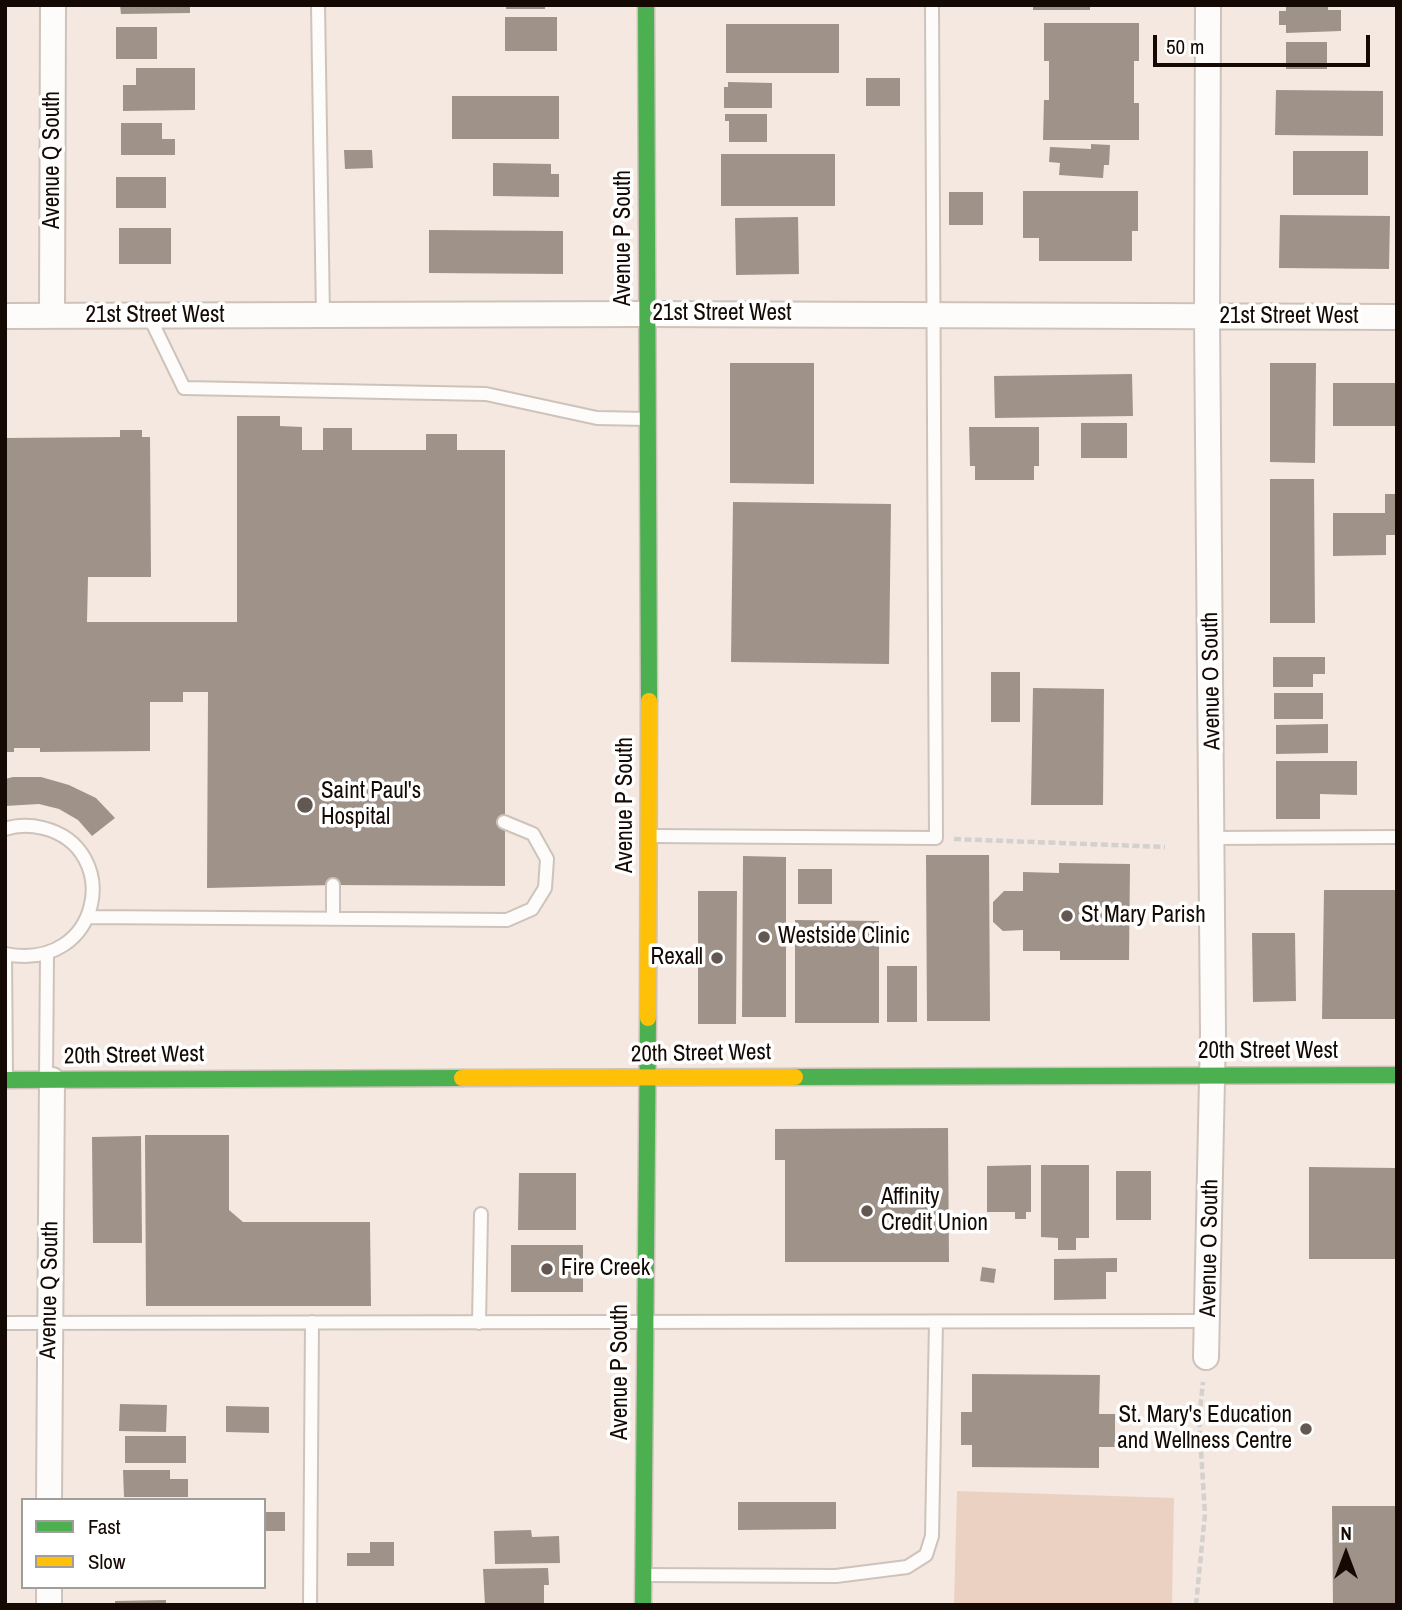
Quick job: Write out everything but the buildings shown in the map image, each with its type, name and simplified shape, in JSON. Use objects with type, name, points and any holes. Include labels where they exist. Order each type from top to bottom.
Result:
[{"type":"main road","name":"Avenue P South","points":[[643,1605],[643,1323],[649,836],[646,5]]},
{"type":"main road","name":"20th Street West","points":[[6,1080],[1397,1074]]},
{"type":"street","name":"Avenue Q South","points":[[52,315],[53,5]]},
{"type":"street","name":"Avenue O South","points":[[1206,1357],[1213,1074],[1207,318],[1208,5]]},
{"type":"street","name":"21st Street West","points":[[5,316],[647,314],[1397,317]]},
{"type":"street","name":"Avenue Q South","points":[[49,1080],[49,1498]]},
{"type":"lane","points":[[318,5],[323,317]]},
{"type":"lane","points":[[649,836],[936,838],[932,5]]},
{"type":"lane","points":[[149,316],[184,388],[486,394],[597,418],[648,419]]},
{"type":"lane","points":[[88,917],[507,920],[532,909],[545,888],[547,859],[534,834],[504,822]]},
{"type":"lane","points":[[5,830],[33,826],[53,831],[70,842],[83,858],[91,877],[93,897],[88,917],[78,933],[64,946],[47,955],[26,958],[5,954],[6,1080]]},
{"type":"lane","points":[[1213,838],[1397,837]]},
{"type":"lane","points":[[333,885],[333,918]]},
{"type":"lane","points":[[47,955],[49,1080]]},
{"type":"lane","points":[[480,1323],[481,1214]]},
{"type":"lane","points":[[5,1323],[1208,1321]]},
{"type":"lane","points":[[310,1605],[312,1322]]},
{"type":"lane","points":[[643,1575],[836,1576],[907,1567],[926,1555],[932,1536],[936,1322]]},
{"type":"path","points":[[936,838],[1165,847]]},
{"type":"path","points":[[1196,1605],[1205,1514],[1200,1408]]},
{"type":"shaded area","points":[[957,1491],[1174,1498],[1172,1605],[954,1605]]},
{"type":"traffic: fast","points":[[646,5],[649,701]]},
{"type":"traffic: fast","points":[[643,1605],[648,1018]]},
{"type":"traffic: fast","points":[[795,1077],[1397,1075]]},
{"type":"traffic: fast","points":[[5,1080],[462,1078]]},
{"type":"traffic: slow","points":[[648,1018],[649,701]]},
{"type":"traffic: slow","points":[[462,1078],[795,1077]]},
{"type":"place","name":"Saint Paul's Hospital","points":[[305,805]]},
{"type":"place","name":"St Mary Parish","points":[[1067,916]]},
{"type":"place","name":"Westside Clinic","points":[[764,937]]},
{"type":"place","name":"Rexall","points":[[717,958]]},
{"type":"place","name":"Affinity Credit Union","points":[[867,1211]]},
{"type":"place","name":"Fire Creek","points":[[547,1269]]},
{"type":"place","name":"St. Mary's Education and Wellness Centre","points":[[1306,1429]]}]
